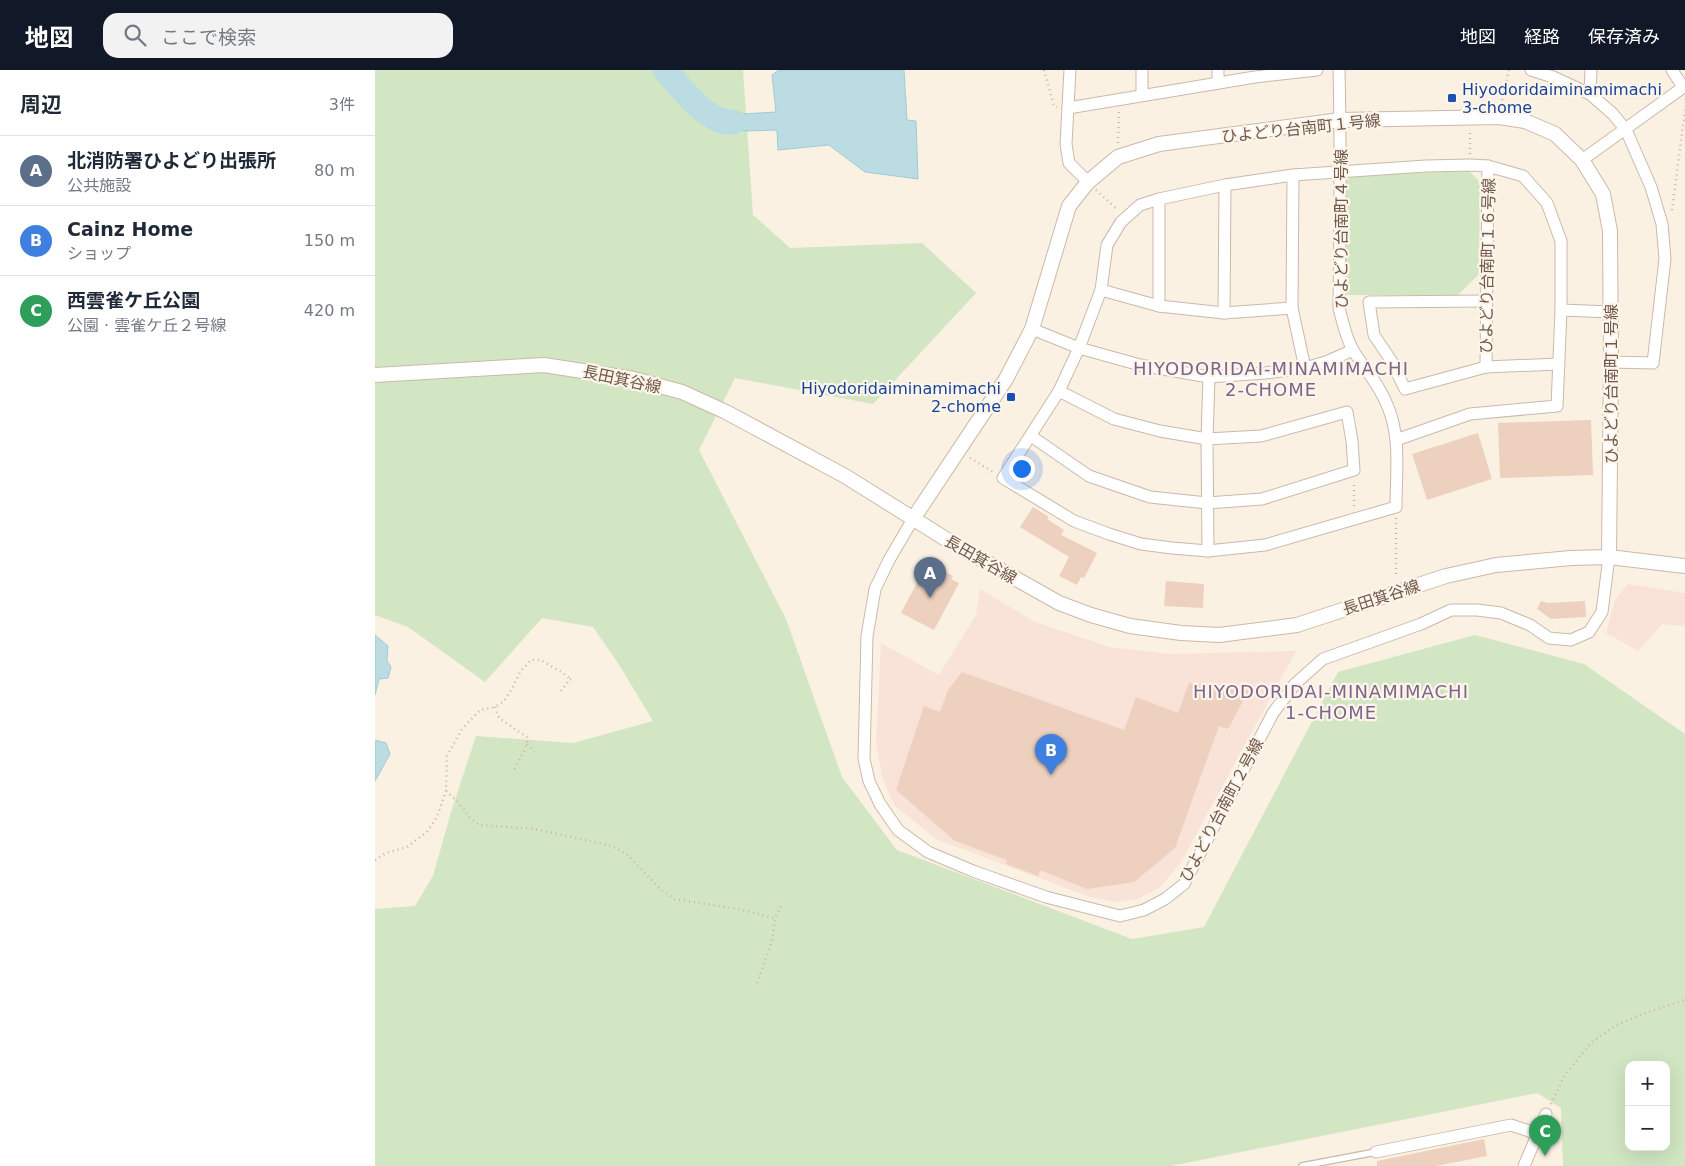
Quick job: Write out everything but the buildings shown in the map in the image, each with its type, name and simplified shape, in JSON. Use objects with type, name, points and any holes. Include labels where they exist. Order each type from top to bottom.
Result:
[{"type":"street","points":[[1070,70],[1066,144],[1069,163],[1088,182]]},
{"type":"street","points":[[1142,70],[1142,95]]},
{"type":"street","points":[[1218,70],[1218,83]]},
{"type":"street","points":[[1068,108],[1293,71],[1317,70]]},
{"type":"street","name":"ひよどり台南町４号線","points":[[1339,70],[1339,308],[1353,350],[1375,381],[1389,408],[1397,440],[1396,506]]},
{"type":"street","points":[[1531,70],[1553,77],[1590,94],[1613,114],[1625,130],[1651,186],[1663,228],[1665,259],[1653,363],[1611,362]]},
{"type":"street","points":[[1590,94],[1591,70]]},
{"type":"street","points":[[1582,160],[1684,86],[1672,70]]},
{"type":"street","name":"ひよどり台南町１号線","points":[[913,519],[1005,378],[1032,330],[1069,206],[1088,182],[1118,156],[1159,144],[1340,120],[1499,117],[1525,121],[1555,134],[1582,160],[1603,194],[1611,231],[1609,557]]},
{"type":"street","points":[[1396,506],[1265,545],[1208,551],[1141,544],[1109,534],[1074,521],[1003,478],[1059,391],[1079,348],[1101,290],[1107,245],[1121,222],[1140,205],[1225,185],[1293,175],[1340,171],[1470,165],[1488,166],[1523,176],[1547,203],[1561,241],[1561,310],[1557,406],[1470,414],[1397,440]]},
{"type":"street","name":"ひよどり台南町１６号線","points":[[1486,367],[1488,166]]},
{"type":"street","points":[[1293,175],[1292,308],[1305,368]]},
{"type":"street","points":[[1224,313],[1225,185]]},
{"type":"street","points":[[1159,199],[1159,306]]},
{"type":"street","points":[[1101,290],[1159,306],[1224,313],[1292,308]]},
{"type":"street","points":[[1486,301],[1369,302],[1374,335],[1392,362],[1405,388],[1486,367],[1559,364]]},
{"type":"street","points":[[1561,310],[1611,312]]},
{"type":"street","points":[[1032,330],[1079,348],[1140,366],[1209,377],[1265,374],[1305,368],[1326,362],[1353,350]]},
{"type":"street","name":"長田箕谷線","points":[[375,375],[544,365],[634,379],[682,392],[726,412],[845,476],[949,541],[1059,603],[1091,615],[1130,626],[1181,633],[1219,635],[1297,625],[1446,576],[1496,565],[1571,558],[1609,557],[1685,566]]},
{"type":"street","points":[[1208,551],[1207,439],[1209,377]]},
{"type":"street","points":[[1031,436],[1089,476],[1151,496],[1207,503],[1262,499],[1354,470],[1353,441],[1347,412],[1261,436],[1207,439],[1160,431],[1113,419],[1059,391]]},
{"type":"street","name":"ひよどり台南町２号線","points":[[913,519],[889,560],[875,589],[867,636],[864,759],[869,781],[880,804],[898,830],[928,852],[1046,896],[1121,916],[1144,910],[1184,884],[1273,713],[1295,684],[1323,659],[1421,624],[1451,610],[1477,610],[1501,613],[1530,625],[1549,638],[1571,640],[1589,632],[1602,612],[1609,557]]},
{"type":"street","name":"長田箕谷線","points":[[1609,557],[1685,575]]},
{"type":"street","points":[[1524,1166],[1546,1114]]},
{"type":"street","points":[[1376,1152],[1511,1125],[1538,1134]]},
{"type":"lane","points":[[1302,1166],[1376,1152]]},
{"type":"path","points":[[1044,70],[1054,106],[1068,108]]},
{"type":"path","points":[[1499,117],[1509,70]]},
{"type":"path","points":[[1118,156],[1119,100]]},
{"type":"path","points":[[1663,228],[1671,218],[1685,110]]},
{"type":"path","points":[[1470,117],[1470,165]]},
{"type":"path","points":[[1088,182],[1125,218]]},
{"type":"path","points":[[958,450],[1003,478]]},
{"type":"path","points":[[1354,470],[1354,519]]},
{"type":"path","points":[[1396,506],[1396,576]]},
{"type":"path","points":[[375,860],[386,853],[407,847],[427,832],[437,817],[446,791],[447,756],[462,729],[480,710],[495,707],[503,702],[520,672],[531,660],[541,660],[566,675],[569,679],[575,680]]},
{"type":"path","points":[[561,691],[569,679]]},
{"type":"path","points":[[495,707],[499,718],[529,738],[525,751],[513,772]]},
{"type":"path","points":[[527,744],[534,752]]},
{"type":"path","points":[[446,791],[479,826],[535,829],[613,846],[629,856],[659,888],[674,899],[738,909],[775,918]]},
{"type":"path","points":[[757,983],[772,942],[775,918],[782,904]]},
{"type":"path","points":[[1546,1114],[1565,1075],[1591,1043],[1615,1026],[1639,1015],[1685,1000]]},
{"type":"shaded area","points":[[1628,584],[1685,593],[1685,626],[1662,624],[1638,651],[1606,633],[1615,600]]},
{"type":"shaded area","points":[[980,589],[1035,622],[1110,647],[1169,654],[1296,651],[1180,864],[1160,887],[1138,899],[1116,902],[1090,897],[936,839],[895,806],[883,780],[876,744],[881,643],[939,675],[976,615]]},
{"type":"green space","points":[[375,70],[743,70],[753,215],[790,248],[922,243],[976,293],[873,404],[735,378],[699,450],[786,619],[842,777],[897,850],[1132,939],[1204,927],[1338,672],[1475,635],[1584,664],[1685,734],[1685,1166],[1563,1166],[1561,1108],[1537,1093],[1171,1166],[375,1166],[375,909],[415,906],[433,876],[451,812],[476,736],[573,743],[653,721],[618,663],[593,627],[542,618],[485,682],[408,627],[375,615]]},
{"type":"green space","points":[[1469,171],[1480,182],[1479,274],[1458,295],[1345,295],[1346,181],[1354,175]]},
{"type":"water","points":[[779,70],[904,70],[907,120],[916,121],[918,179],[865,172],[829,145],[778,150],[777,130],[744,131],[733,125],[733,119],[743,114],[776,112],[772,75]]},
{"type":"water","points":[[375,635],[388,646],[387,661],[391,667],[388,678],[379,679],[375,695]]},
{"type":"water","points":[[375,740],[386,743],[390,754],[375,781]]},
{"type":"waterway","points":[[665,70],[704,111],[723,121],[733,122]]},
{"type":"place","name":"Hiyodoridaiminamimachi 3-chome","points":[[1452,98]]},
{"type":"place","name":"Hiyodoridaiminamimachi 2-chome","points":[[1011,397]]},
{"type":"place","name":"北消防署ひよどり出張所","points":[[930,598]]},
{"type":"place","name":"Cainz Home","points":[[1051,775]]},
{"type":"place","name":"西雲雀ケ丘公園","points":[[1545,1156]]},
{"type":"district","name":"HIYODORIDAI-MINAMIMACHI 2-CHOME","points":[[1271,379]]},
{"type":"district","name":"HIYODORIDAI-MINAMIMACHI 1-CHOME","points":[[1331,702]]}]
